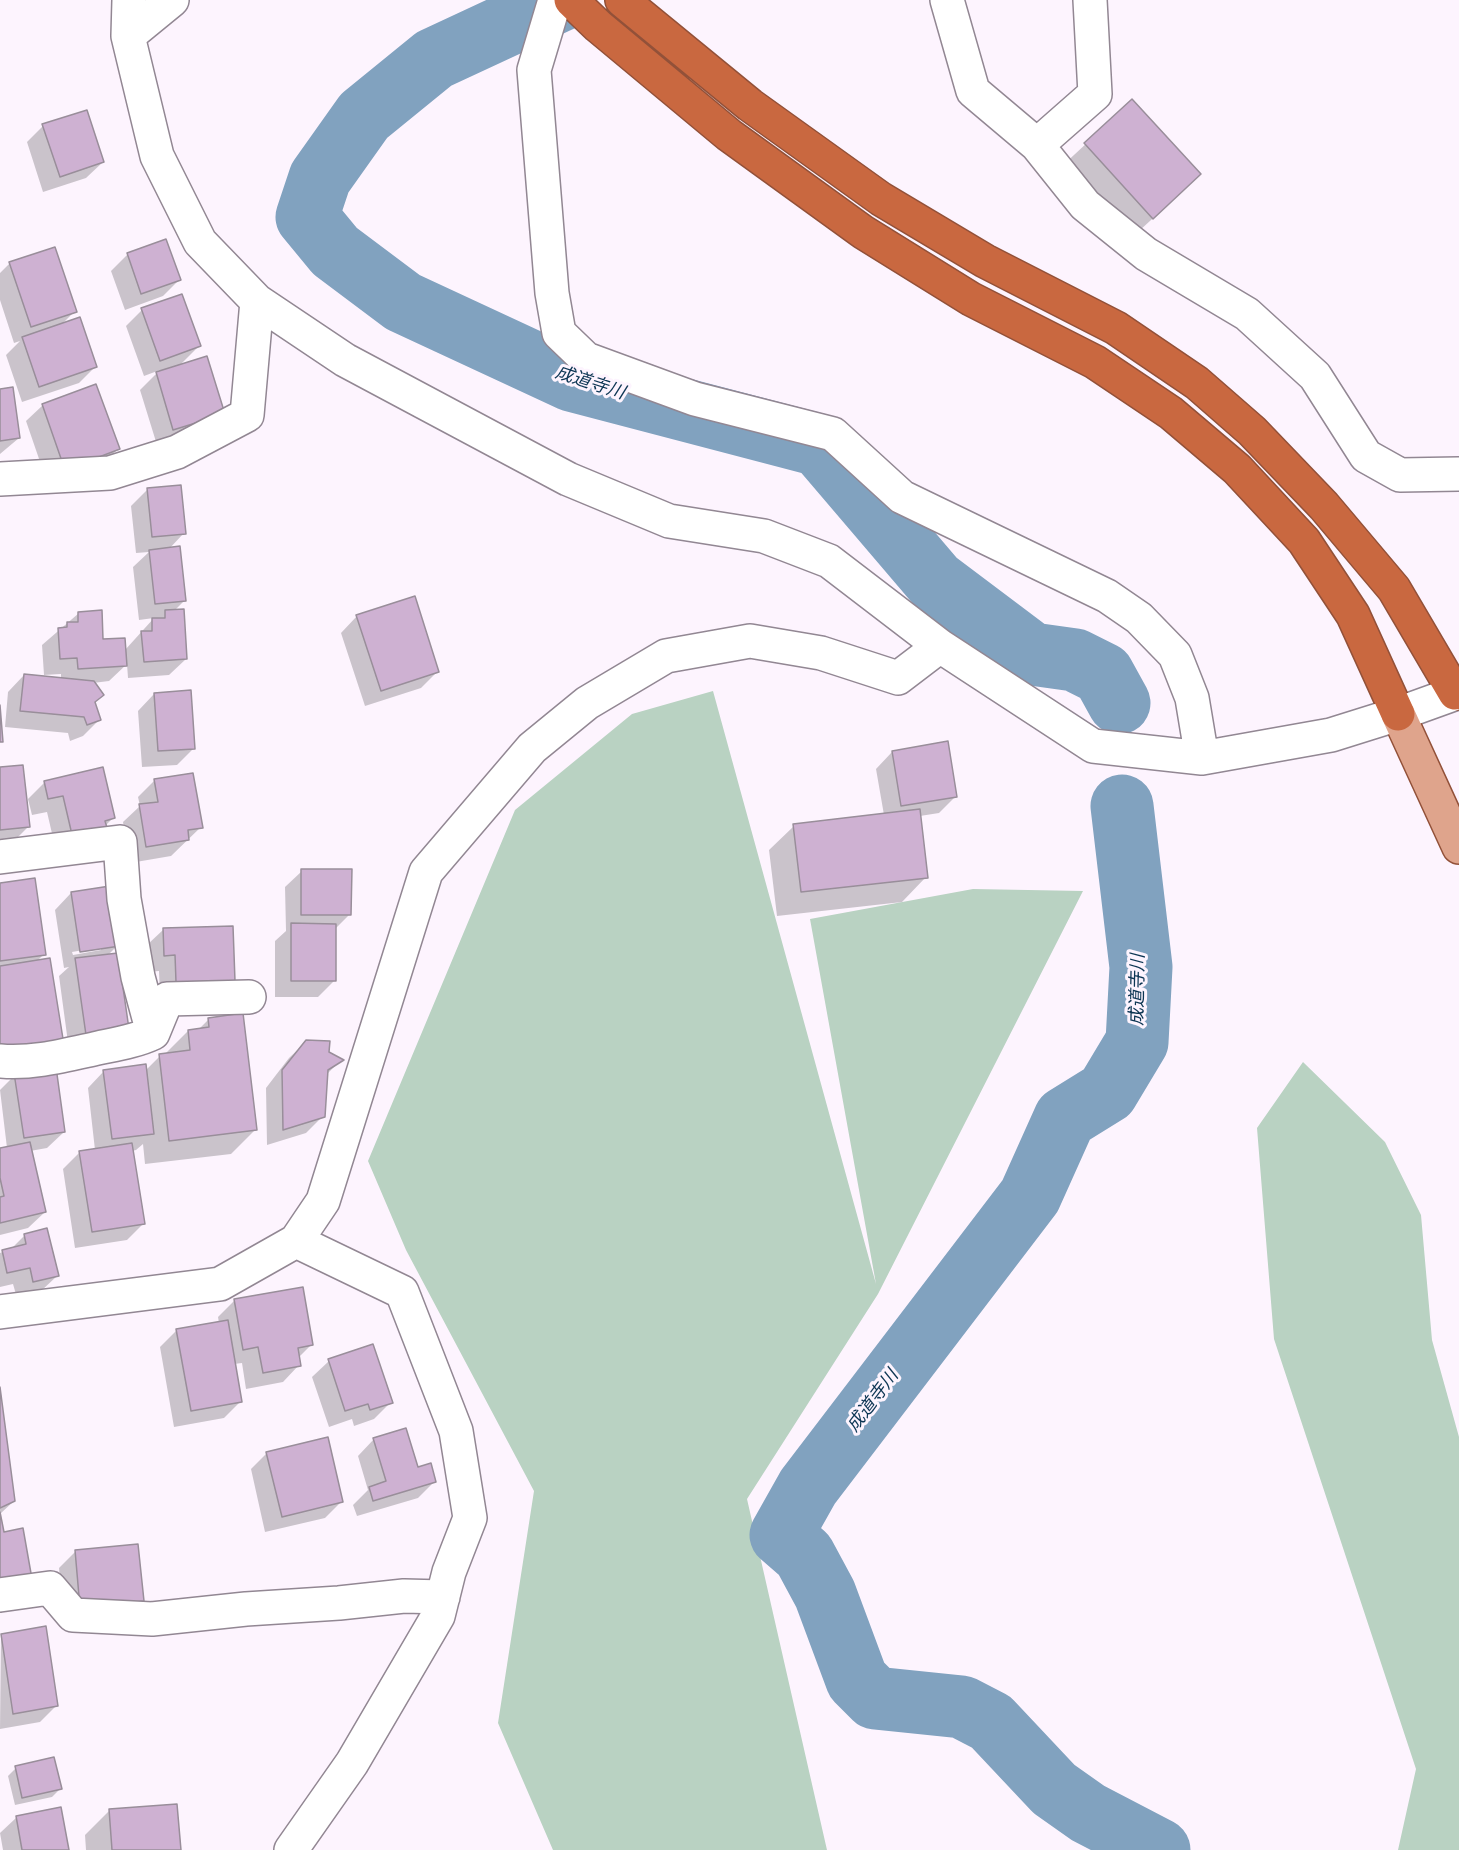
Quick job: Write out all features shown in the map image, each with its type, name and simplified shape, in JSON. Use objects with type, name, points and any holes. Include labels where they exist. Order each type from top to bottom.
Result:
[{"type":"highway","points":[[571,0],[598,26],[729,135],[863,232],[971,298],[1095,362],[1171,414],[1237,469],[1304,541],[1353,615],[1398,714]]},
{"type":"highway","points":[[622,0],[750,105],[882,199],[985,261],[1116,328],[1197,383],[1252,431],[1324,506],[1394,589],[1458,696]]},
{"type":"main road","points":[[1398,714],[1459,847]]},
{"type":"street","points":[[129,0],[128,36],[157,156],[200,242],[257,301],[345,360],[568,479],[669,521],[765,536],[829,561],[940,646],[1093,746],[1202,758],[1331,735],[1458,696]]},
{"type":"street","points":[[128,36],[172,0]]},
{"type":"street","points":[[555,0],[534,70],[552,293],[559,333],[586,359],[695,399],[833,434],[903,497],[1107,596],[1139,618],[1175,655],[1192,698],[1202,758]]},
{"type":"street","points":[[946,0],[973,91],[1037,144],[1084,205],[1146,254],[1247,314],[1316,376],[1366,456],[1400,475],[1459,474]]},
{"type":"street","points":[[1037,144],[1095,94],[1090,0]]},
{"type":"street","points":[[0,479],[110,473],[177,452],[247,415],[257,301]]},
{"type":"street","points":[[0,1312],[220,1284],[296,1241],[323,1201],[426,872],[532,748],[587,703],[666,656],[750,641],[821,653],[898,678],[940,646]]},
{"type":"street","points":[[0,857],[120,842],[124,898],[138,977],[153,1033]]},
{"type":"street","points":[[0,1061],[18,1063],[140,1039],[153,1033],[167,999],[249,997]]},
{"type":"street","points":[[291,1850],[352,1763],[438,1616],[449,1572],[470,1518],[456,1431],[402,1292],[296,1241]]},
{"type":"street","points":[[0,1595],[50,1588],[73,1615],[152,1619],[404,1596],[443,1598]]},
{"type":"green space","points":[[713,691],[876,1284],[810,919],[973,889],[1083,891],[878,1294],[747,1499],[827,1850],[553,1850],[498,1723],[534,1491],[406,1250],[368,1161],[515,810],[632,714]]},
{"type":"green space","points":[[1303,1062],[1385,1142],[1421,1215],[1432,1340],[1459,1437],[1459,1850],[1398,1850],[1416,1769],[1274,1339],[1257,1128]]},
{"type":"building","points":[[1132,99],[1201,174],[1153,219],[1084,143]]},
{"type":"building","points":[[87,110],[104,162],[60,177],[42,124]]},
{"type":"building","points":[[166,239],[181,280],[141,294],[127,253]]},
{"type":"building","points":[[55,247],[77,312],[31,327],[9,262]]},
{"type":"building","points":[[182,294],[201,346],[160,361],[141,308]]},
{"type":"building","points":[[80,317],[97,367],[39,387],[22,337]]},
{"type":"building","points":[[207,356],[225,414],[173,430],[156,372]]},
{"type":"building","points":[[96,384],[120,449],[65,470],[42,404]]},
{"type":"building","points":[[13,387],[20,438],[0,441],[0,389]]},
{"type":"building","points":[[181,485],[186,534],[152,537],[147,488]]},
{"type":"building","points":[[180,546],[186,601],[155,604],[149,550]]},
{"type":"building","points":[[415,596],[439,672],[381,691],[356,615]]},
{"type":"building","points":[[184,609],[187,659],[144,662],[141,631],[152,631],[152,618],[165,618],[165,610]]},
{"type":"building","points":[[102,610],[103,639],[125,638],[127,666],[78,669],[77,658],[60,659],[58,628],[67,627],[67,622],[78,622],[78,612]]},
{"type":"building","points":[[24,674],[94,681],[104,695],[95,702],[101,720],[87,725],[84,717],[20,711]]},
{"type":"building","points":[[191,690],[195,749],[158,751],[154,693]]},
{"type":"building","points":[[0,705],[3,742],[0,742]]},
{"type":"building","points":[[948,741],[957,797],[901,806],[892,751]]},
{"type":"building","points":[[23,765],[30,827],[0,830],[0,767]]},
{"type":"building","points":[[103,767],[115,818],[105,821],[108,831],[73,839],[63,796],[48,799],[44,781]]},
{"type":"building","points":[[193,773],[203,828],[188,830],[189,840],[146,847],[139,804],[158,802],[154,779]]},
{"type":"building","points":[[920,809],[928,878],[801,892],[793,824]]},
{"type":"building","points":[[301,869],[352,869],[351,915],[301,915]]},
{"type":"building","points":[[35,878],[46,955],[0,961],[0,883]]},
{"type":"building","points":[[110,886],[120,946],[80,952],[71,892]]},
{"type":"building","points":[[291,923],[336,924],[336,981],[291,981]]},
{"type":"building","points":[[233,926],[235,981],[176,982],[175,955],[164,956],[163,928]]},
{"type":"building","points":[[118,953],[129,1029],[86,1035],[75,958]]},
{"type":"building","points":[[50,958],[64,1045],[0,1056],[0,966]]},
{"type":"building","points":[[243,1013],[257,1130],[169,1141],[159,1054],[190,1050],[188,1030],[209,1027],[208,1018]]},
{"type":"building","points":[[306,1040],[330,1041],[329,1052],[344,1060],[328,1070],[325,1117],[283,1130],[282,1070]]},
{"type":"building","points":[[146,1064],[154,1134],[112,1139],[103,1070]]},
{"type":"building","points":[[56,1067],[65,1132],[24,1138],[14,1073]]},
{"type":"building","points":[[30,1142],[46,1212],[0,1223],[0,1197],[4,1196],[0,1178],[0,1148]]},
{"type":"building","points":[[132,1143],[145,1224],[92,1232],[79,1151]]},
{"type":"building","points":[[47,1228],[59,1276],[33,1282],[30,1268],[7,1273],[2,1250],[26,1244],[24,1234]]},
{"type":"building","points":[[303,1287],[313,1345],[298,1348],[301,1366],[263,1373],[258,1347],[243,1350],[234,1299]]},
{"type":"building","points":[[228,1320],[242,1402],[191,1411],[176,1329]]},
{"type":"building","points":[[373,1344],[393,1403],[370,1410],[368,1404],[345,1411],[328,1359]]},
{"type":"building","points":[[0,1387],[15,1501],[0,1508]]},
{"type":"building","points":[[406,1428],[418,1467],[431,1463],[436,1482],[373,1501],[369,1487],[386,1481],[373,1438]]},
{"type":"building","points":[[328,1437],[343,1502],[282,1517],[266,1452]]},
{"type":"building","points":[[0,1512],[4,1532],[23,1528],[32,1579],[0,1584]]},
{"type":"building","points":[[138,1544],[144,1601],[80,1608],[75,1550]]},
{"type":"building","points":[[46,1626],[58,1706],[13,1714],[1,1634]]},
{"type":"building","points":[[54,1757],[62,1789],[22,1798],[15,1766]]},
{"type":"building","points":[[177,1804],[181,1850],[112,1850],[109,1809]]},
{"type":"building","points":[[61,1807],[69,1850],[22,1850],[16,1816]]},
{"type":"waterway","name":"成道寺川","points":[[561,0],[434,59],[364,116],[320,178],[307,217],[335,251],[403,302],[571,380],[819,445],[935,581],[1032,654],[1075,660],[1103,674],[1119,703]]},
{"type":"waterway","name":"成道寺川","points":[[1122,806],[1141,967],[1137,1042],[1107,1092],[1065,1118],[1030,1196],[808,1487],[781,1535],[804,1555],[825,1594],[857,1680],[875,1698],[962,1707],[991,1722],[1054,1789],[1088,1813],[1159,1850]]}]
